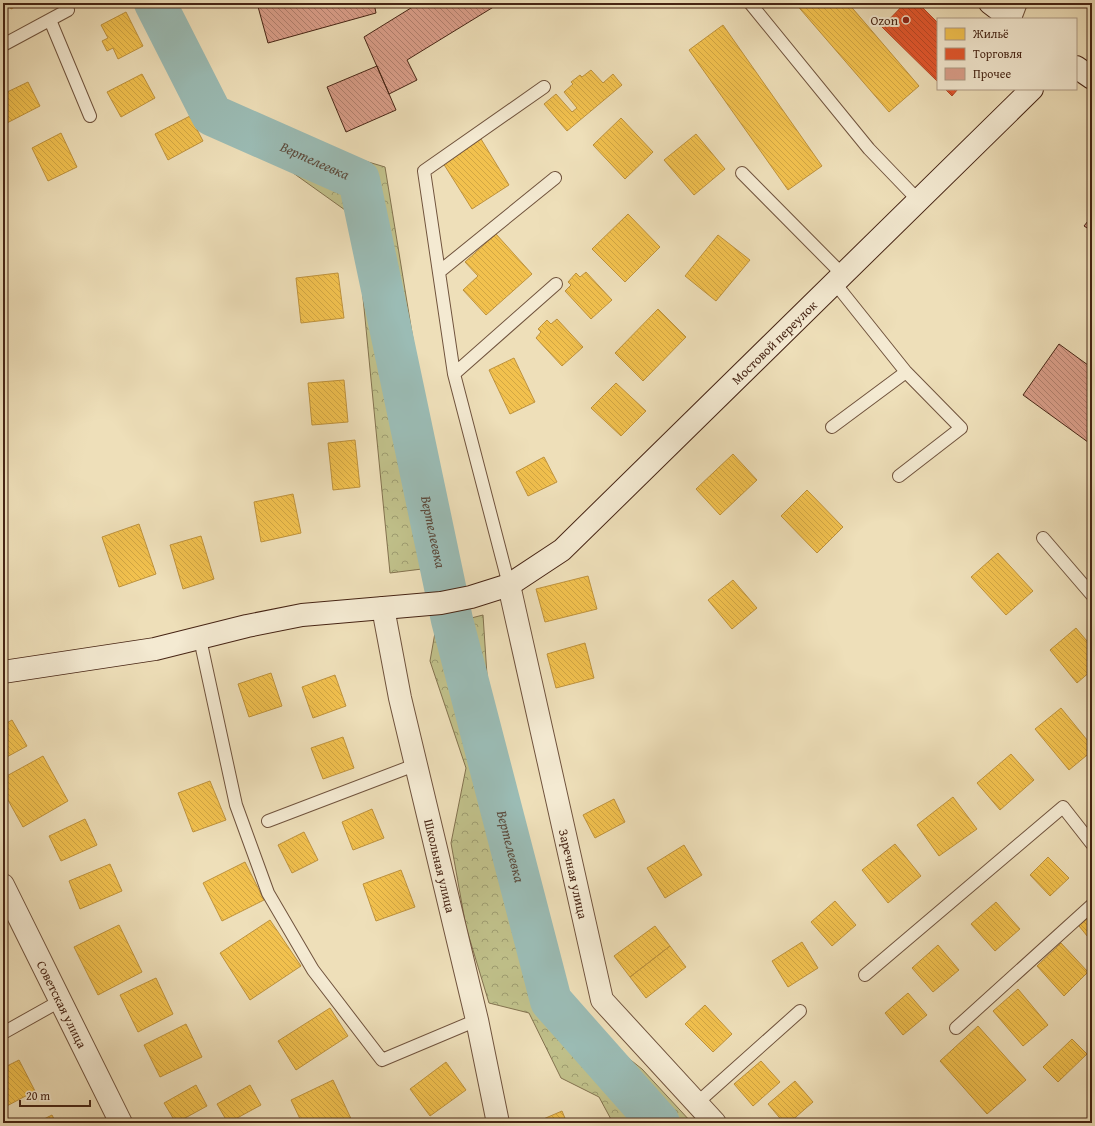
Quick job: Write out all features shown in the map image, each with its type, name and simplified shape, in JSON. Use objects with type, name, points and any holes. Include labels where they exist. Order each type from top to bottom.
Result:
[{"type":"street","points":[[990,3],[1010,18]]},
{"type":"street","points":[[1077,67],[1092,78]]},
{"type":"street","name":"Мостовой переулок","points":[[3,672],[155,649],[200,639],[247,626],[302,615],[441,603],[471,597],[509,585],[562,550],[1031,90]]},
{"type":"street","name":"Заречная улица","points":[[509,585],[602,1000],[715,1123]]},
{"type":"street","name":"Школьная улица","points":[[383,608],[400,698],[477,1020],[498,1123]]},
{"type":"street","name":"Советская улица","points":[[3,885],[121,1123]]},
{"type":"lane","points":[[750,3],[869,149],[918,200]]},
{"type":"lane","points":[[1015,18],[1021,3]]},
{"type":"lane","points":[[3,45],[68,10]]},
{"type":"lane","points":[[50,20],[90,116]]},
{"type":"lane","points":[[509,585],[454,374],[424,170],[544,87]]},
{"type":"lane","points":[[742,173],[838,278],[906,372],[961,428],[899,476]]},
{"type":"lane","points":[[439,272],[555,178]]},
{"type":"lane","points":[[454,374],[556,284]]},
{"type":"lane","points":[[832,427],[906,372]]},
{"type":"lane","points":[[1043,538],[1092,595]]},
{"type":"lane","points":[[200,639],[236,805],[268,893],[313,970],[382,1060],[477,1020]]},
{"type":"lane","points":[[268,821],[415,765]]},
{"type":"lane","points":[[865,975],[1063,807],[1092,844]]},
{"type":"lane","points":[[956,1028],[1092,905]]},
{"type":"lane","points":[[3,1033],[60,1001]]},
{"type":"lane","points":[[697,1103],[800,1011]]},
{"type":"green space","points":[[212,115],[385,167],[421,388],[454,565],[390,573],[360,267],[345,210]]},
{"type":"green space","points":[[483,615],[489,705],[531,852],[552,977],[573,1014],[642,1069],[692,1123],[613,1123],[599,1097],[561,1078],[529,1013],[489,1003],[466,927],[451,843],[466,768],[430,661],[436,627]]},
{"type":"building: Жильё","points":[[8,3],[22,3],[11,9]]},
{"type":"building: Жильё","points":[[795,3],[848,3],[919,86],[889,112]]},
{"type":"building: Жильё","points":[[126,12],[143,46],[118,59],[113,48],[107,51],[102,41],[108,38],[101,25]]},
{"type":"building: Жильё","points":[[723,25],[822,166],[788,190],[689,50]]},
{"type":"building: Жильё","points":[[591,70],[603,83],[613,74],[622,85],[567,131],[544,104],[556,94],[572,112],[577,108],[564,92],[573,84],[571,82],[580,75],[582,77]]},
{"type":"building: Жильё","points":[[142,74],[155,98],[121,117],[107,92]]},
{"type":"building: Жильё","points":[[28,82],[40,106],[3,125],[3,94]]},
{"type":"building: Жильё","points":[[190,116],[203,141],[168,160],[155,134]]},
{"type":"building: Жильё","points":[[621,118],[653,152],[625,179],[593,145]]},
{"type":"building: Жильё","points":[[61,133],[77,167],[48,181],[32,148]]},
{"type":"building: Жильё","points":[[696,134],[725,169],[694,195],[664,160]]},
{"type":"building: Жильё","points":[[481,139],[509,185],[472,209],[443,163]]},
{"type":"building: Жильё","points":[[628,214],[660,247],[625,282],[592,249]]},
{"type":"building: Жильё","points":[[496,234],[532,274],[486,315],[463,290],[478,276],[465,262]]},
{"type":"building: Жильё","points":[[718,235],[750,260],[716,301],[685,276]]},
{"type":"building: Жильё","points":[[586,272],[612,300],[591,319],[565,291],[571,285],[568,282],[576,273],[580,277]]},
{"type":"building: Жильё","points":[[338,273],[344,318],[301,323],[296,278]]},
{"type":"building: Жильё","points":[[658,309],[686,337],[643,381],[615,353]]},
{"type":"building: Жильё","points":[[557,319],[583,347],[562,366],[536,338],[541,332],[538,329],[547,320],[551,324]]},
{"type":"building: Жильё","points":[[514,358],[535,402],[510,414],[489,370]]},
{"type":"building: Жильё","points":[[344,380],[348,422],[312,425],[308,383]]},
{"type":"building: Жильё","points":[[616,383],[646,411],[621,436],[591,408]]},
{"type":"building: Жильё","points":[[355,440],[360,487],[333,490],[328,443]]},
{"type":"building: Жильё","points":[[733,454],[757,480],[720,515],[696,489]]},
{"type":"building: Жильё","points":[[544,457],[557,482],[528,496],[516,472]]},
{"type":"building: Жильё","points":[[807,490],[843,527],[817,553],[781,516]]},
{"type":"building: Жильё","points":[[293,494],[301,533],[261,542],[254,502]]},
{"type":"building: Жильё","points":[[139,524],[156,574],[119,587],[102,537]]},
{"type":"building: Жильё","points":[[201,536],[214,579],[183,589],[170,545]]},
{"type":"building: Жильё","points":[[998,553],[1033,591],[1006,615],[971,577]]},
{"type":"building: Жильё","points":[[588,576],[597,609],[545,622],[536,589]]},
{"type":"building: Жильё","points":[[733,580],[757,608],[732,629],[708,600]]},
{"type":"building: Жильё","points":[[1076,628],[1092,647],[1092,670],[1077,683],[1050,650]]},
{"type":"building: Жильё","points":[[585,643],[594,678],[556,688],[547,654]]},
{"type":"building: Жильё","points":[[271,673],[282,706],[249,717],[238,684]]},
{"type":"building: Жильё","points":[[335,675],[346,706],[313,718],[302,687]]},
{"type":"building: Жильё","points":[[1061,708],[1092,746],[1092,751],[1069,770],[1035,729]]},
{"type":"building: Жильё","points":[[12,720],[27,746],[3,759],[3,725]]},
{"type":"building: Жильё","points":[[343,737],[354,768],[323,779],[311,748]]},
{"type":"building: Жильё","points":[[1011,754],[1034,780],[1000,810],[977,783]]},
{"type":"building: Жильё","points":[[43,756],[68,801],[23,827],[3,791],[3,778]]},
{"type":"building: Жильё","points":[[210,781],[226,820],[193,832],[178,793]]},
{"type":"building: Жильё","points":[[953,797],[977,829],[939,856],[917,825]]},
{"type":"building: Жильё","points":[[614,799],[625,822],[595,838],[583,815]]},
{"type":"building: Жильё","points":[[372,809],[384,838],[353,850],[342,822]]},
{"type":"building: Жильё","points":[[85,819],[97,845],[61,861],[49,836]]},
{"type":"building: Жильё","points":[[304,832],[318,860],[292,873],[278,845]]},
{"type":"building: Жильё","points":[[895,844],[921,876],[888,903],[862,870]]},
{"type":"building: Жильё","points":[[684,845],[702,875],[665,898],[647,868]]},
{"type":"building: Жильё","points":[[1048,857],[1069,878],[1050,896],[1030,875]]},
{"type":"building: Жильё","points":[[245,862],[264,900],[222,921],[203,883]]},
{"type":"building: Жильё","points":[[110,864],[122,891],[80,909],[69,881]]},
{"type":"building: Жильё","points":[[401,870],[415,907],[376,921],[363,884]]},
{"type":"building: Жильё","points":[[835,901],[856,925],[832,946],[811,922]]},
{"type":"building: Жильё","points":[[996,902],[1020,929],[995,951],[971,924]]},
{"type":"building: Жильё","points":[[1092,914],[1092,942],[1079,926]]},
{"type":"building: Жильё","points":[[270,920],[301,966],[250,1000],[220,953]]},
{"type":"building: Жильё","points":[[119,925],[142,972],[98,995],[74,947]]},
{"type":"building: Жильё","points":[[655,926],[670,946],[630,977],[614,956]]},
{"type":"building: Жильё","points":[[802,942],[818,968],[788,987],[772,961]]},
{"type":"building: Жильё","points":[[1061,943],[1088,972],[1064,996],[1037,966]]},
{"type":"building: Жильё","points":[[938,945],[959,970],[933,992],[912,968]]},
{"type":"building: Жильё","points":[[670,946],[686,967],[646,998],[630,977]]},
{"type":"building: Жильё","points":[[156,978],[173,1014],[138,1032],[120,995]]},
{"type":"building: Жильё","points":[[1018,989],[1048,1025],[1023,1046],[993,1011]]},
{"type":"building: Жильё","points":[[908,993],[927,1015],[903,1035],[885,1013]]},
{"type":"building: Жильё","points":[[705,1005],[732,1034],[713,1052],[685,1024]]},
{"type":"building: Жильё","points":[[330,1008],[348,1036],[296,1070],[278,1041]]},
{"type":"building: Жильё","points":[[186,1024],[202,1057],[160,1077],[144,1045]]},
{"type":"building: Жильё","points":[[978,1026],[1026,1080],[987,1114],[940,1061]]},
{"type":"building: Жильё","points":[[1072,1039],[1087,1054],[1058,1082],[1043,1067]]},
{"type":"building: Жильё","points":[[19,1060],[35,1091],[3,1108],[3,1068]]},
{"type":"building: Жильё","points":[[761,1061],[780,1082],[753,1106],[734,1084]]},
{"type":"building: Жильё","points":[[446,1062],[466,1090],[430,1116],[410,1089]]},
{"type":"building: Жильё","points":[[333,1080],[353,1123],[302,1123],[291,1100]]},
{"type":"building: Жильё","points":[[795,1081],[813,1102],[789,1123],[784,1123],[768,1104]]},
{"type":"building: Жильё","points":[[196,1085],[207,1106],[176,1123],[164,1103]]},
{"type":"building: Жильё","points":[[250,1085],[261,1105],[228,1123],[217,1104]]},
{"type":"building: Жильё","points":[[562,1111],[567,1123],[534,1123]]},
{"type":"building: Жильё","points":[[52,1115],[56,1123],[36,1123]]},
{"type":"building: Торговля","points":[[905,3],[918,3],[937,22],[937,81],[882,27]]},
{"type":"building: Торговля","points":[[946,90],[957,90],[952,96]]},
{"type":"building: Прочее","points":[[257,3],[374,3],[376,13],[268,43]]},
{"type":"building: Прочее","points":[[419,3],[500,3],[407,60],[417,80],[389,94],[364,37]]},
{"type":"building: Прочее","points":[[377,66],[396,110],[346,132],[327,87]]},
{"type":"building: Прочее","points":[[1092,216],[1092,231],[1084,226]]},
{"type":"building: Прочее","points":[[1059,344],[1092,368],[1092,445],[1023,395]]},
{"type":"waterway","name":"Вертелеевка","points":[[155,3],[212,115],[359,180],[452,620],[551,1001],[659,1123]]},
{"type":"place","name":"Ozon","points":[[906,20]]}]
